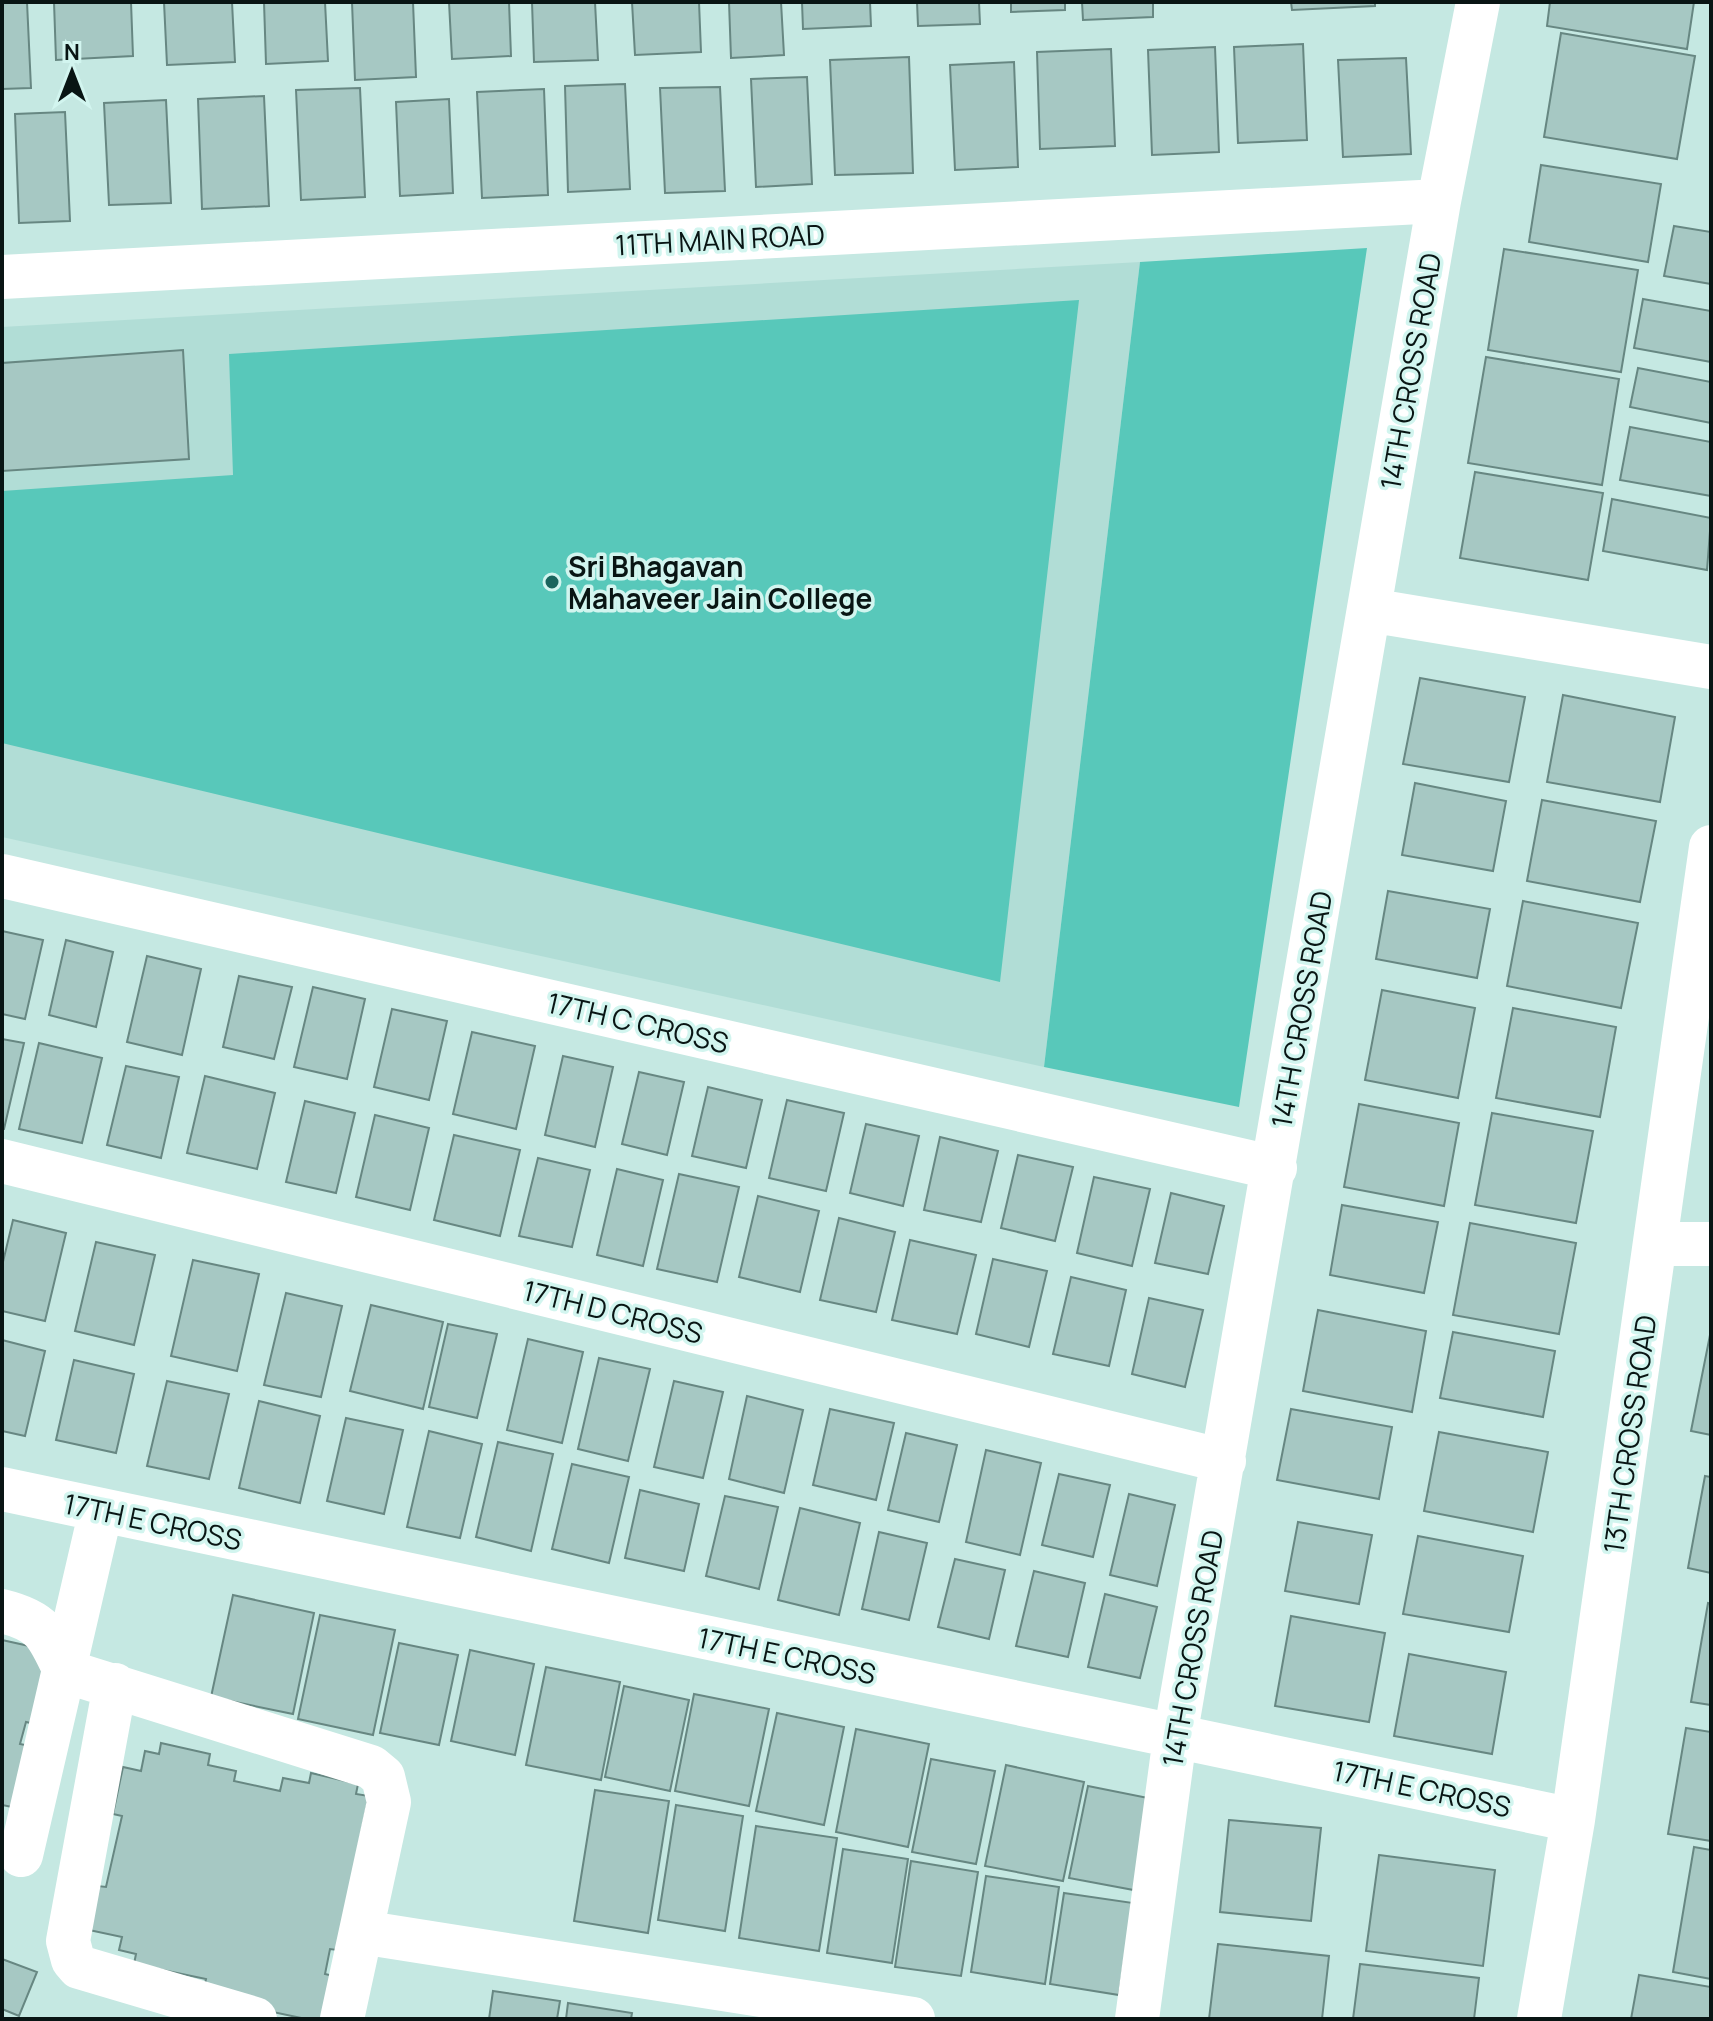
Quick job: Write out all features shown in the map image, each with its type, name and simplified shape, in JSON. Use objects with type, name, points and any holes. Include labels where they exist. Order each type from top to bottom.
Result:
[{"type":"street","name":"14TH CROSS ROAD","points":[[1137,2019],[1175,1737],[1439,201],[1478,2]]},
{"type":"street","name":"11TH MAIN ROAD","points":[[2,277],[1439,201]]},
{"type":"street","points":[[1369,610],[1711,667]]},
{"type":"street","name":"13TH CROSS ROAD","points":[[1539,2019],[1573,1820],[1711,847]]},
{"type":"street","name":"17TH C CROSS","points":[[2,876],[1275,1168]]},
{"type":"street","name":"17TH D CROSS","points":[[2,1161],[1224,1461]]},
{"type":"street","points":[[1657,1244],[1711,1244]]},
{"type":"street","name":"17TH E CROSS","points":[[2,1489],[1573,1820]]},
{"type":"street","points":[[21,1855],[101,1510]]},
{"type":"street","points":[[2,1611],[28,1618],[39,1625],[51,1640],[65,1671]]},
{"type":"street","points":[[65,1671],[371,1767],[383,1777],[389,1802],[342,2019]]},
{"type":"street","points":[[115,1685],[68,1941],[73,1960],[79,1967],[255,2019]]},
{"type":"street","points":[[361,1932],[913,2019]]},
{"type":"shaded area","name":"Sri Bhagavan Mahaveer Jain College","points":[[1140,262],[1044,1067],[2,837],[2,327]]},
{"type":"green space","points":[[1367,248],[1239,1107],[1044,1067],[1140,262]]},
{"type":"green space","name":"Sri Bhagavan Mahaveer Jain College","points":[[1079,300],[1000,982],[2,743],[2,491],[233,475],[229,354]]},
{"type":"building","points":[[2,2],[27,2],[31,88],[2,89]]},
{"type":"building","points":[[54,2],[131,2],[133,56],[56,60]]},
{"type":"building","points":[[164,2],[232,2],[235,62],[167,65]]},
{"type":"building","points":[[264,2],[325,2],[328,61],[266,64]]},
{"type":"building","points":[[352,2],[413,2],[416,77],[355,80]]},
{"type":"building","points":[[449,2],[509,2],[511,56],[452,59]]},
{"type":"building","points":[[532,2],[595,2],[598,60],[534,62]]},
{"type":"building","points":[[632,2],[699,2],[701,52],[635,55]]},
{"type":"building","points":[[729,2],[781,2],[784,55],[731,58]]},
{"type":"building","points":[[802,2],[870,2],[871,26],[803,29]]},
{"type":"building","points":[[917,2],[979,2],[980,24],[918,26]]},
{"type":"building","points":[[1011,2],[1065,2],[1065,10],[1011,12]]},
{"type":"building","points":[[1082,2],[1153,2],[1153,17],[1083,20]]},
{"type":"building","points":[[1291,2],[1375,2],[1375,6],[1292,10]]},
{"type":"building","points":[[1550,2],[1694,2],[1687,49],[1547,26]]},
{"type":"building","points":[[1561,33],[1695,56],[1677,159],[1544,137]]},
{"type":"building","points":[[1303,44],[1307,140],[1238,143],[1234,47]]},
{"type":"building","points":[[1215,47],[1219,152],[1152,155],[1148,50]]},
{"type":"building","points":[[1111,49],[1115,146],[1040,149],[1037,52]]},
{"type":"building","points":[[909,57],[913,173],[835,175],[830,60]]},
{"type":"building","points":[[1406,58],[1411,154],[1343,157],[1338,60]]},
{"type":"building","points":[[1014,62],[1018,167],[955,170],[950,65]]},
{"type":"building","points":[[807,77],[812,184],[756,187],[751,79]]},
{"type":"building","points":[[625,84],[630,189],[568,192],[565,86]]},
{"type":"building","points":[[720,87],[725,191],[665,193],[660,88]]},
{"type":"building","points":[[360,88],[365,197],[301,200],[296,90]]},
{"type":"building","points":[[544,89],[548,195],[482,198],[477,92]]},
{"type":"building","points":[[264,96],[269,206],[202,209],[198,99]]},
{"type":"building","points":[[449,99],[453,193],[400,196],[396,102]]},
{"type":"building","points":[[166,100],[171,203],[109,205],[104,103]]},
{"type":"building","points":[[65,112],[70,221],[19,223],[15,114]]},
{"type":"building","points":[[1541,165],[1661,184],[1648,262],[1529,242]]},
{"type":"building","points":[[1674,226],[1711,232],[1711,284],[1664,276]]},
{"type":"building","points":[[1504,249],[1638,270],[1621,372],[1488,350]]},
{"type":"building","points":[[1643,299],[1711,311],[1711,362],[1634,348]]},
{"type":"building","points":[[183,350],[189,459],[2,471],[2,363]]},
{"type":"building","points":[[1486,357],[1619,379],[1602,485],[1468,463]]},
{"type":"building","points":[[1638,368],[1711,382],[1711,423],[1630,407]]},
{"type":"building","points":[[1630,427],[1711,442],[1711,496],[1620,480]]},
{"type":"building","points":[[1475,472],[1603,493],[1588,580],[1460,558]]},
{"type":"building","points":[[1612,499],[1711,518],[1707,570],[1603,551]]},
{"type":"building","points":[[1420,678],[1525,697],[1509,782],[1403,764]]},
{"type":"building","points":[[1563,695],[1675,717],[1660,802],[1547,782]]},
{"type":"building","points":[[1415,783],[1506,801],[1493,871],[1402,855]]},
{"type":"building","points":[[1542,800],[1656,821],[1640,902],[1527,881]]},
{"type":"building","points":[[1388,891],[1490,909],[1477,978],[1376,959]]},
{"type":"building","points":[[1523,901],[1638,923],[1621,1008],[1507,986]]},
{"type":"building","points":[[2,931],[43,940],[25,1019],[2,1014]]},
{"type":"building","points":[[66,940],[113,952],[96,1027],[49,1015]]},
{"type":"building","points":[[147,956],[201,969],[182,1055],[127,1042]]},
{"type":"building","points":[[239,976],[292,987],[274,1059],[223,1047]]},
{"type":"building","points":[[313,987],[365,999],[347,1079],[294,1067]]},
{"type":"building","points":[[1382,990],[1475,1008],[1458,1098],[1365,1080]]},
{"type":"building","points":[[1513,1008],[1616,1027],[1600,1117],[1496,1098]]},
{"type":"building","points":[[392,1009],[447,1021],[429,1100],[374,1087]]},
{"type":"building","points":[[472,1032],[535,1046],[516,1129],[453,1114]]},
{"type":"building","points":[[2,1039],[24,1043],[4,1129],[2,1129]]},
{"type":"building","points":[[39,1043],[102,1058],[82,1143],[19,1129]]},
{"type":"building","points":[[563,1056],[613,1067],[595,1147],[545,1135]]},
{"type":"building","points":[[126,1066],[179,1077],[161,1158],[107,1145]]},
{"type":"building","points":[[639,1072],[684,1082],[667,1155],[622,1144]]},
{"type":"building","points":[[205,1076],[275,1093],[257,1169],[187,1153]]},
{"type":"building","points":[[708,1087],[762,1100],[746,1168],[692,1156]]},
{"type":"building","points":[[787,1100],[844,1113],[826,1191],[769,1178]]},
{"type":"building","points":[[305,1101],[355,1113],[336,1193],[286,1182]]},
{"type":"building","points":[[1359,1104],[1459,1123],[1444,1206],[1344,1187]]},
{"type":"building","points":[[1492,1113],[1593,1131],[1576,1223],[1475,1205]]},
{"type":"building","points":[[375,1115],[429,1128],[410,1210],[356,1197]]},
{"type":"building","points":[[866,1124],[919,1136],[903,1206],[850,1193]]},
{"type":"building","points":[[454,1135],[520,1150],[500,1236],[434,1220]]},
{"type":"building","points":[[940,1137],[998,1151],[981,1222],[924,1210]]},
{"type":"building","points":[[1018,1155],[1073,1167],[1055,1241],[1001,1228]]},
{"type":"building","points":[[538,1158],[590,1170],[572,1247],[519,1236]]},
{"type":"building","points":[[617,1169],[663,1180],[643,1266],[597,1255]]},
{"type":"building","points":[[679,1174],[739,1187],[717,1282],[657,1269]]},
{"type":"building","points":[[1094,1177],[1150,1189],[1132,1266],[1077,1253]]},
{"type":"building","points":[[1171,1193],[1224,1206],[1208,1274],[1155,1263]]},
{"type":"building","points":[[758,1196],[819,1211],[800,1292],[739,1277]]},
{"type":"building","points":[[1342,1205],[1438,1222],[1424,1293],[1330,1275]]},
{"type":"building","points":[[839,1218],[895,1232],[876,1312],[820,1300]]},
{"type":"building","points":[[13,1220],[66,1233],[45,1321],[2,1311],[2,1266]]},
{"type":"building","points":[[1470,1223],[1576,1243],[1559,1334],[1453,1315]]},
{"type":"building","points":[[910,1240],[976,1255],[957,1334],[892,1320]]},
{"type":"building","points":[[96,1242],[155,1255],[134,1345],[75,1331]]},
{"type":"building","points":[[993,1259],[1047,1271],[1029,1347],[976,1334]]},
{"type":"building","points":[[193,1260],[259,1274],[237,1371],[171,1356]]},
{"type":"building","points":[[1071,1277],[1126,1290],[1109,1366],[1053,1354]]},
{"type":"building","points":[[286,1293],[342,1306],[321,1397],[264,1385]]},
{"type":"building","points":[[1149,1298],[1203,1310],[1185,1387],[1132,1374]]},
{"type":"building","points":[[371,1305],[443,1322],[423,1409],[350,1391]]},
{"type":"building","points":[[1318,1310],[1426,1331],[1412,1412],[1303,1391]]},
{"type":"building","points":[[448,1324],[497,1334],[477,1418],[429,1407]]},
{"type":"building","points":[[1711,1330],[1711,1435],[1691,1431]]},
{"type":"building","points":[[1453,1332],[1555,1351],[1543,1417],[1440,1398]]},
{"type":"building","points":[[528,1339],[583,1352],[562,1443],[507,1430]]},
{"type":"building","points":[[2,1340],[45,1351],[25,1436],[2,1431]]},
{"type":"building","points":[[599,1358],[650,1369],[628,1461],[578,1449]]},
{"type":"building","points":[[74,1360],[134,1374],[116,1453],[56,1440]]},
{"type":"building","points":[[167,1381],[229,1394],[209,1479],[147,1466]]},
{"type":"building","points":[[674,1381],[723,1392],[703,1478],[654,1467]]},
{"type":"building","points":[[747,1396],[803,1410],[784,1493],[729,1479]]},
{"type":"building","points":[[259,1401],[320,1416],[300,1503],[239,1488]]},
{"type":"building","points":[[830,1409],[894,1423],[876,1500],[813,1485]]},
{"type":"building","points":[[1291,1409],[1392,1427],[1379,1499],[1277,1480]]},
{"type":"building","points":[[346,1418],[403,1430],[384,1514],[327,1501]]},
{"type":"building","points":[[429,1431],[482,1444],[460,1538],[407,1527]]},
{"type":"building","points":[[1439,1432],[1548,1452],[1533,1532],[1424,1511]]},
{"type":"building","points":[[906,1433],[957,1445],[939,1522],[888,1510]]},
{"type":"building","points":[[498,1442],[553,1454],[531,1551],[476,1537]]},
{"type":"building","points":[[986,1450],[1041,1463],[1020,1555],[966,1542]]},
{"type":"building","points":[[572,1464],[629,1477],[609,1563],[552,1549]]},
{"type":"building","points":[[1059,1474],[1110,1485],[1093,1557],[1042,1545]]},
{"type":"building","points":[[1705,1476],[1711,1477],[1711,1573],[1688,1568]]},
{"type":"building","points":[[640,1490],[699,1504],[684,1571],[625,1558]]},
{"type":"building","points":[[1129,1494],[1175,1505],[1157,1586],[1110,1575]]},
{"type":"building","points":[[725,1496],[778,1507],[759,1589],[706,1576]]},
{"type":"building","points":[[800,1508],[860,1523],[839,1615],[778,1600]]},
{"type":"building","points":[[1298,1522],[1372,1535],[1359,1604],[1285,1591]]},
{"type":"building","points":[[879,1532],[927,1543],[909,1620],[862,1609]]},
{"type":"building","points":[[1418,1536],[1523,1556],[1509,1632],[1403,1614]]},
{"type":"building","points":[[955,1559],[1005,1570],[989,1639],[938,1627]]},
{"type":"building","points":[[1034,1571],[1085,1583],[1068,1657],[1016,1646]]},
{"type":"building","points":[[1105,1594],[1157,1607],[1140,1678],[1088,1667]]},
{"type":"building","points":[[233,1595],[314,1613],[293,1714],[211,1697]]},
{"type":"building","points":[[1708,1603],[1711,1604],[1711,1705],[1691,1702]]},
{"type":"building","points":[[320,1615],[395,1630],[373,1735],[298,1719]]},
{"type":"building","points":[[1291,1616],[1385,1633],[1369,1722],[1275,1706]]},
{"type":"building","points":[[2,1640],[38,1648],[50,1659],[35,1724],[26,1722],[20,1744],[30,1746],[17,1808],[2,1805]]},
{"type":"building","points":[[399,1643],[458,1655],[439,1745],[380,1733]]},
{"type":"building","points":[[470,1650],[534,1664],[515,1755],[451,1741]]},
{"type":"building","points":[[1409,1654],[1506,1672],[1492,1754],[1394,1736]]},
{"type":"building","points":[[546,1667],[620,1682],[601,1780],[526,1765]]},
{"type":"building","points":[[624,1686],[689,1700],[670,1791],[605,1777]]},
{"type":"building","points":[[694,1694],[769,1709],[749,1806],[675,1791]]},
{"type":"building","points":[[777,1713],[844,1727],[824,1825],[756,1811]]},
{"type":"building","points":[[1686,1728],[1711,1732],[1711,1841],[1668,1834]]},
{"type":"building","points":[[856,1729],[929,1744],[908,1847],[836,1832]]},
{"type":"building","points":[[161,1743],[210,1754],[208,1765],[236,1771],[234,1781],[280,1791],[283,1778],[309,1783],[311,1773],[358,1784],[356,1794],[369,1796],[337,1950],[330,1949],[325,1974],[338,1977],[329,2019],[306,2019],[202,1997],[206,1979],[134,1964],[136,1954],[119,1950],[122,1937],[89,1930],[98,1886],[106,1887],[122,1816],[113,1814],[123,1767],[141,1771],[145,1751],[159,1754]]},
{"type":"building","points":[[931,1759],[995,1771],[976,1864],[912,1852]]},
{"type":"building","points":[[1006,1765],[1084,1782],[1063,1881],[985,1866]]},
{"type":"building","points":[[1088,1786],[1158,1800],[1139,1891],[1069,1878]]},
{"type":"building","points":[[595,1790],[669,1801],[648,1933],[574,1921]]},
{"type":"building","points":[[676,1805],[743,1816],[725,1931],[658,1920]]},
{"type":"building","points":[[1229,1820],[1321,1828],[1311,1921],[1220,1912]]},
{"type":"building","points":[[756,1826],[837,1838],[819,1951],[739,1938]]},
{"type":"building","points":[[1694,1847],[1711,1850],[1711,1979],[1673,1972]]},
{"type":"building","points":[[843,1849],[908,1859],[892,1963],[827,1953]]},
{"type":"building","points":[[1379,1855],[1495,1870],[1483,1966],[1366,1951]]},
{"type":"building","points":[[911,1861],[978,1872],[961,1976],[895,1967]]},
{"type":"building","points":[[986,1876],[1059,1887],[1045,1984],[971,1972]]},
{"type":"building","points":[[1064,1893],[1133,1903],[1119,1995],[1050,1984]]},
{"type":"building","points":[[1218,1944],[1329,1956],[1322,2019],[1209,2019]]},
{"type":"building","points":[[2,1959],[37,1972],[19,2016],[2,2009]]},
{"type":"building","points":[[1360,1964],[1479,1978],[1474,2019],[1353,2019]]},
{"type":"building","points":[[1639,1975],[1711,1987],[1711,2019],[1631,2019]]},
{"type":"building","points":[[493,1991],[560,2001],[557,2019],[489,2019]]},
{"type":"building","points":[[568,2003],[632,2013],[631,2019],[566,2019]]},
{"type":"place","name":"Sri Bhagavan Mahaveer Jain College","points":[[552,582]]}]
